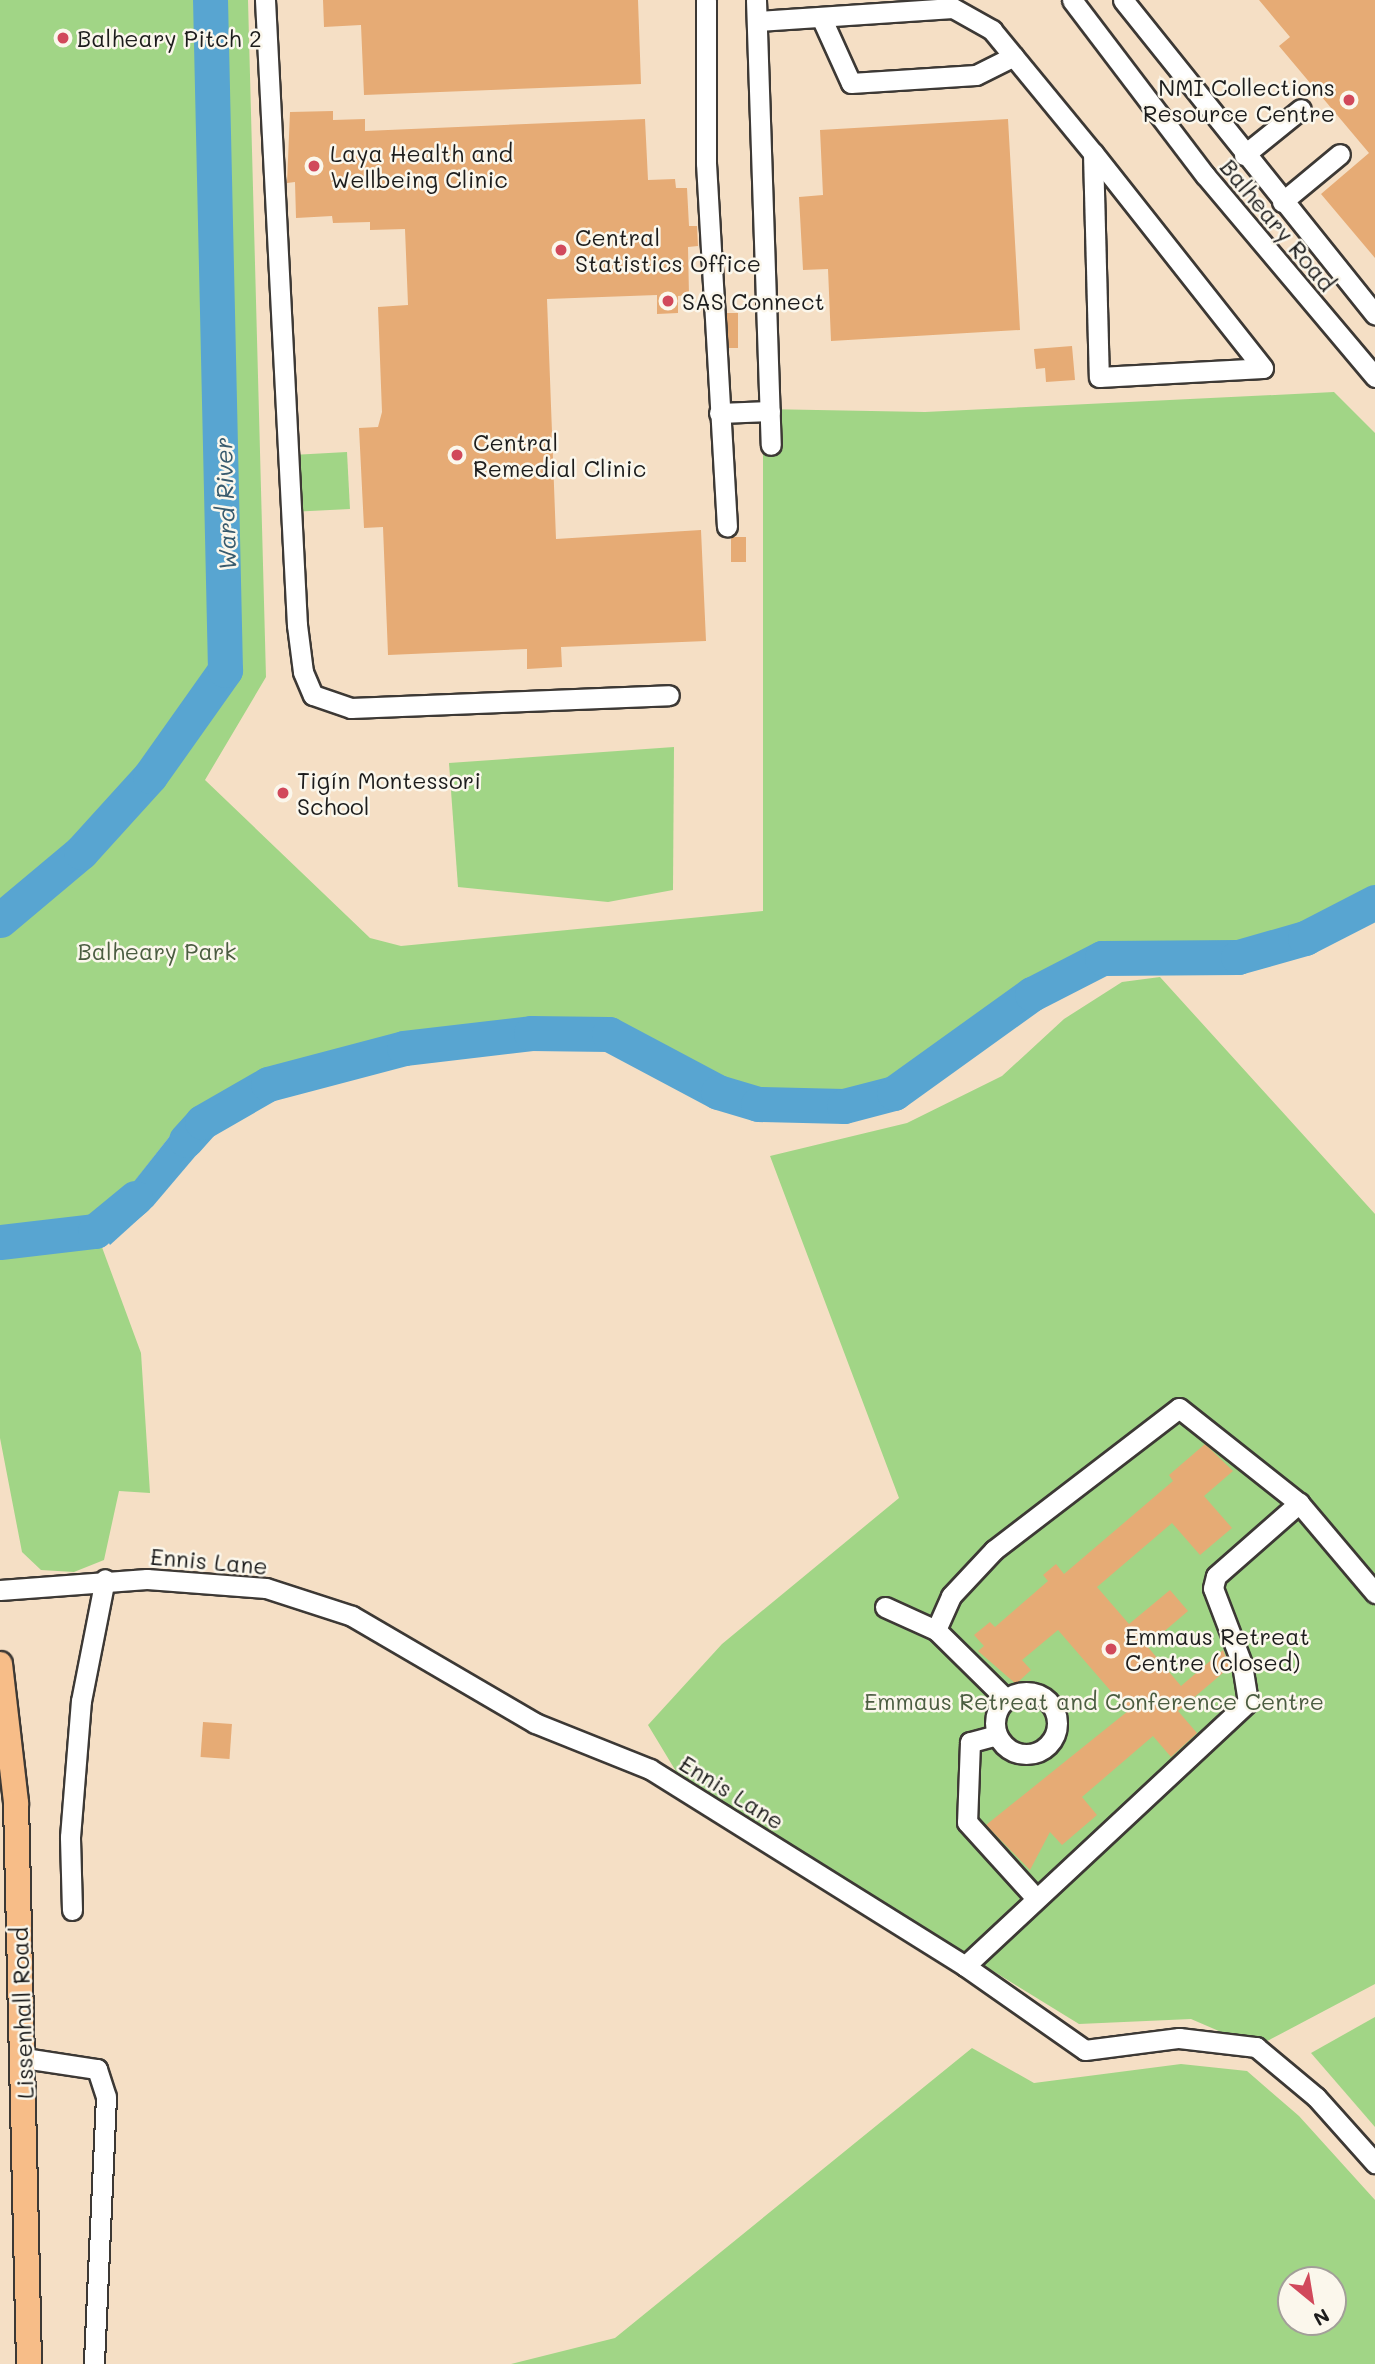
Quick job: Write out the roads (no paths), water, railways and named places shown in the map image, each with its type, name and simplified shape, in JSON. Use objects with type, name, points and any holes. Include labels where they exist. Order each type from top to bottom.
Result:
[{"type":"main road","name":"Lissenhall Road","points":[[0,1664],[16,1803],[29,2364]]},
{"type":"street","points":[[265,0],[297,625],[303,672],[313,695],[351,708],[669,695]]},
{"type":"street","points":[[706,0],[703,72],[727,526]]},
{"type":"street","points":[[756,0],[771,445]]},
{"type":"street","name":"Balheary Road","points":[[1072,0],[1205,175],[1375,377]]},
{"type":"street","points":[[1123,0],[1244,155],[1375,314]]},
{"type":"street","points":[[758,21],[953,8],[992,30],[1093,153],[1263,368],[1099,377],[1093,153]]},
{"type":"street","points":[[821,17],[851,83],[976,75],[1014,56]]},
{"type":"street","points":[[1244,155],[1301,109]]},
{"type":"street","points":[[1282,202],[1340,154]]},
{"type":"street","points":[[719,413],[770,411]]},
{"type":"street","points":[[936,1630],[951,1596],[994,1550],[1179,1408],[1299,1503],[1375,1593]]},
{"type":"street","points":[[965,1966],[1248,1702],[1242,1664],[1213,1588],[1216,1576],[1299,1503]]},
{"type":"street","points":[[72,1910],[70,1837],[81,1701],[105,1579]]},
{"type":"street","name":"Ennis Lane","points":[[0,1590],[105,1579],[266,1588],[352,1616],[535,1723],[650,1769],[965,1966],[1085,2050],[1180,2038],[1256,2047],[1315,2097],[1375,2163]]},
{"type":"street","points":[[885,1607],[936,1630],[1006,1699]]},
{"type":"street","points":[[1024,1692],[1043,1696],[1055,1711],[1057,1731],[1046,1748],[1028,1755],[1010,1750],[997,1735],[996,1716],[1006,1699],[1024,1692]]},
{"type":"street","points":[[997,1735],[971,1742],[967,1822],[1036,1898]]},
{"type":"street","points":[[24,2058],[97,2069],[106,2097],[94,2364]]},
{"type":"water","points":[[217,1100],[226,1120],[153,1206],[110,1245],[99,1226],[177,1127]]},
{"type":"waterway","name":"Ward River","points":[[0,920],[81,852],[150,776],[225,670],[210,0]]},
{"type":"waterway","points":[[186,1140],[202,1122],[268,1084],[404,1048],[531,1033],[609,1034],[718,1092],[758,1104],[844,1106],[894,1093],[1032,994],[1102,958],[1238,957],[1305,938],[1375,902]]},
{"type":"waterway","points":[[0,1242],[95,1231],[135,1198]]},
{"type":"place","name":"Balheary Pitch 2","points":[[63,38]]},
{"type":"place","name":"NMI Collections Resource Centre","points":[[1349,100]]},
{"type":"place","name":"Laya Health and Wellbeing Clinic","points":[[314,166]]},
{"type":"place","name":"Central Statistics Office","points":[[561,250]]},
{"type":"place","name":"SAS Connect","points":[[668,301]]},
{"type":"place","name":"Central Remedial Clinic","points":[[457,455]]},
{"type":"place","name":"Tigín Montessori School","points":[[283,793]]},
{"type":"place","name":"Emmaus Retreat Centre (closed)","points":[[1111,1649]]},
{"type":"park label","name":"Balheary Park","points":[[157,951]]},
{"type":"park label","name":"Emmaus Retreat and Conference Centre","points":[[1094,1701]]}]
